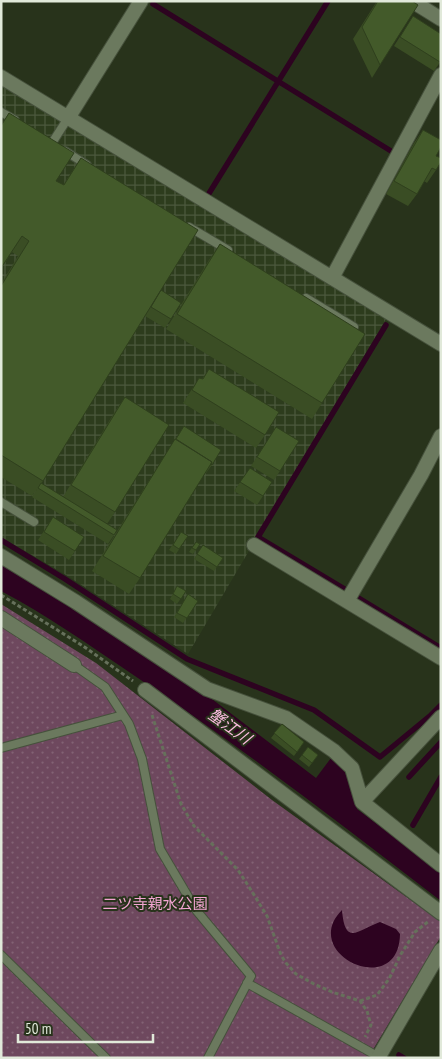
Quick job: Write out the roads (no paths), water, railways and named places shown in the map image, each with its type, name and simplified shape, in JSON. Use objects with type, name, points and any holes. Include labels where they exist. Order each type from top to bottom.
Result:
[{"type":"street","points":[[68,118],[141,1]]},
{"type":"street","points":[[412,1],[441,19]]},
{"type":"street","points":[[332,278],[441,75]]},
{"type":"street","points":[[1,77],[441,344]]},
{"type":"street","points":[[347,601],[441,436]]},
{"type":"street","points":[[254,545],[441,658]]},
{"type":"street","points":[[1,556],[76,602],[207,689],[286,718],[334,751],[352,768],[362,802],[441,865]]},
{"type":"street","points":[[1,618],[74,665]]},
{"type":"street","points":[[145,690],[440,913]]},
{"type":"street","points":[[362,802],[441,717]]},
{"type":"street","points":[[379,1058],[441,950]]},
{"type":"lane","points":[[1,112],[18,123]]},
{"type":"lane","points":[[52,144],[68,118]]},
{"type":"lane","points":[[44,138],[94,169]]},
{"type":"lane","points":[[178,220],[237,256]]},
{"type":"lane","points":[[296,292],[354,327],[344,344]]},
{"type":"lane","points":[[1,502],[34,522]]},
{"type":"lane","points":[[74,665],[104,687],[129,724],[142,759],[160,849],[196,910],[251,976],[208,1058]]},
{"type":"lane","points":[[1,748],[122,714]]},
{"type":"lane","points":[[1,955],[106,1058]]},
{"type":"lane","points":[[247,983],[379,1058]]},
{"type":"water","name":"蟹江川","points":[[1,563],[200,690],[316,778],[334,754],[346,765],[357,809],[441,872],[441,901],[211,728],[68,631],[1,591]]},
{"type":"water","points":[[342,910],[346,929],[350,932],[354,933],[380,922],[396,929],[400,934],[395,954],[384,965],[370,967],[354,964],[341,955],[332,942],[332,926]]},
{"type":"waterway","points":[[208,195],[328,1]]},
{"type":"waterway","points":[[153,4],[391,151]]},
{"type":"waterway","points":[[348,591],[258,537],[386,325]]},
{"type":"waterway","points":[[1,540],[65,579],[187,659],[314,710],[380,757],[441,705]]},
{"type":"waterway","points":[[357,597],[441,648]]},
{"type":"waterway","points":[[409,777],[441,742]]},
{"type":"waterway","points":[[413,825],[441,777]]},
{"type":"waterway","points":[[399,1055],[404,1058]]},
{"type":"park label","name":"二ツ寺親水公園","points":[[155,904]]}]
